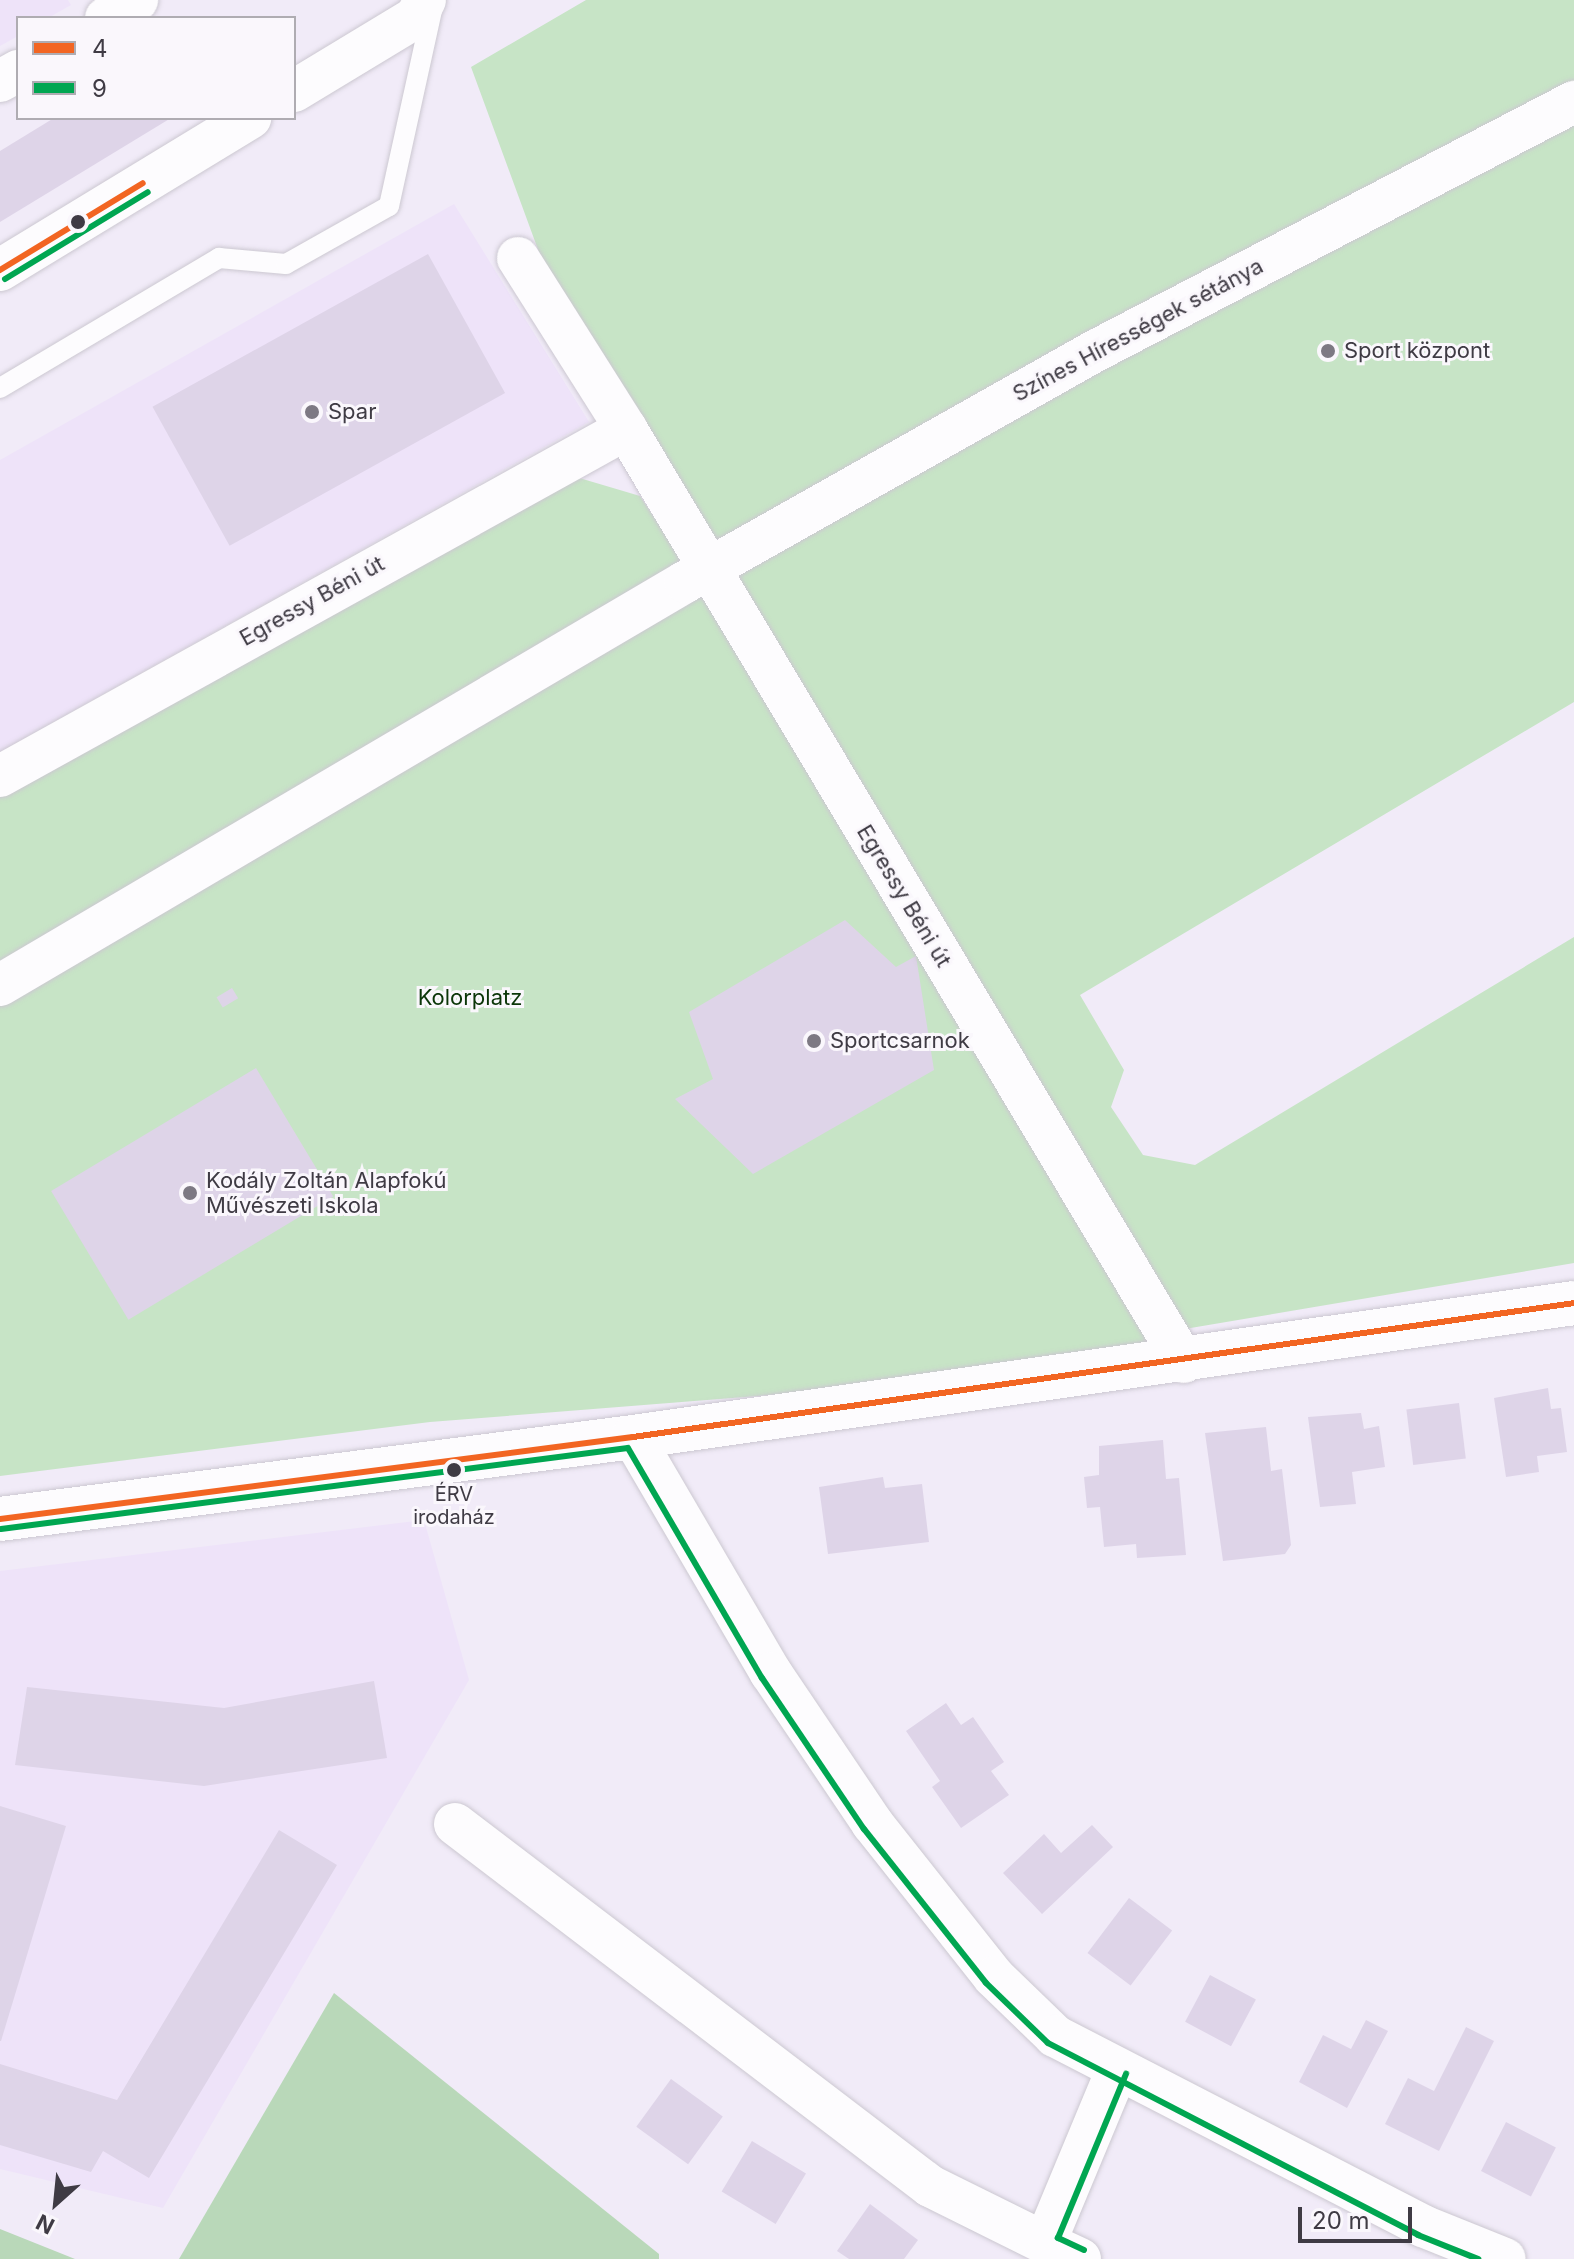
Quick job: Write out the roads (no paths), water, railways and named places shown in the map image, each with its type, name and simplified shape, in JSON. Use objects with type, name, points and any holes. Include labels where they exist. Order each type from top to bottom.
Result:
[{"type":"street","points":[[109,16],[137,0]]},
{"type":"street","points":[[296,90],[416,17],[425,0]]},
{"type":"street","name":"Színes Hírességek sétánya","points":[[0,985],[708,570],[1097,350],[1574,102]]},
{"type":"street","points":[[0,270],[247,120]]},
{"type":"street","points":[[518,258],[618,417]]},
{"type":"street","name":"Egressy Béni út","points":[[0,776],[618,417],[1184,1362]]},
{"type":"street","points":[[0,1519],[1184,1362],[1574,1303]]},
{"type":"street","points":[[633,1437],[771,1673],[872,1823],[994,1977],[1055,2036],[1423,2226],[1505,2259]]},
{"type":"street","points":[[455,1824],[930,2186],[1063,2251],[1117,2070]]},
{"type":"lane","points":[[0,388],[219,258],[286,264],[389,206],[435,0]]},
{"type":"place","name":"Sport központ","points":[[1328,351]]},
{"type":"place","name":"Spar","points":[[312,412]]},
{"type":"place","name":"Sportcsarnok","points":[[814,1041]]},
{"type":"place","name":"Kodály Zoltán Alapfokú Művészeti Iskola","points":[[190,1193]]},
{"type":"place","name":"ÉRV irodaház","points":[[454,1470]]},
{"type":"park label","name":"Kolorplatz","points":[[470,998]]}]
